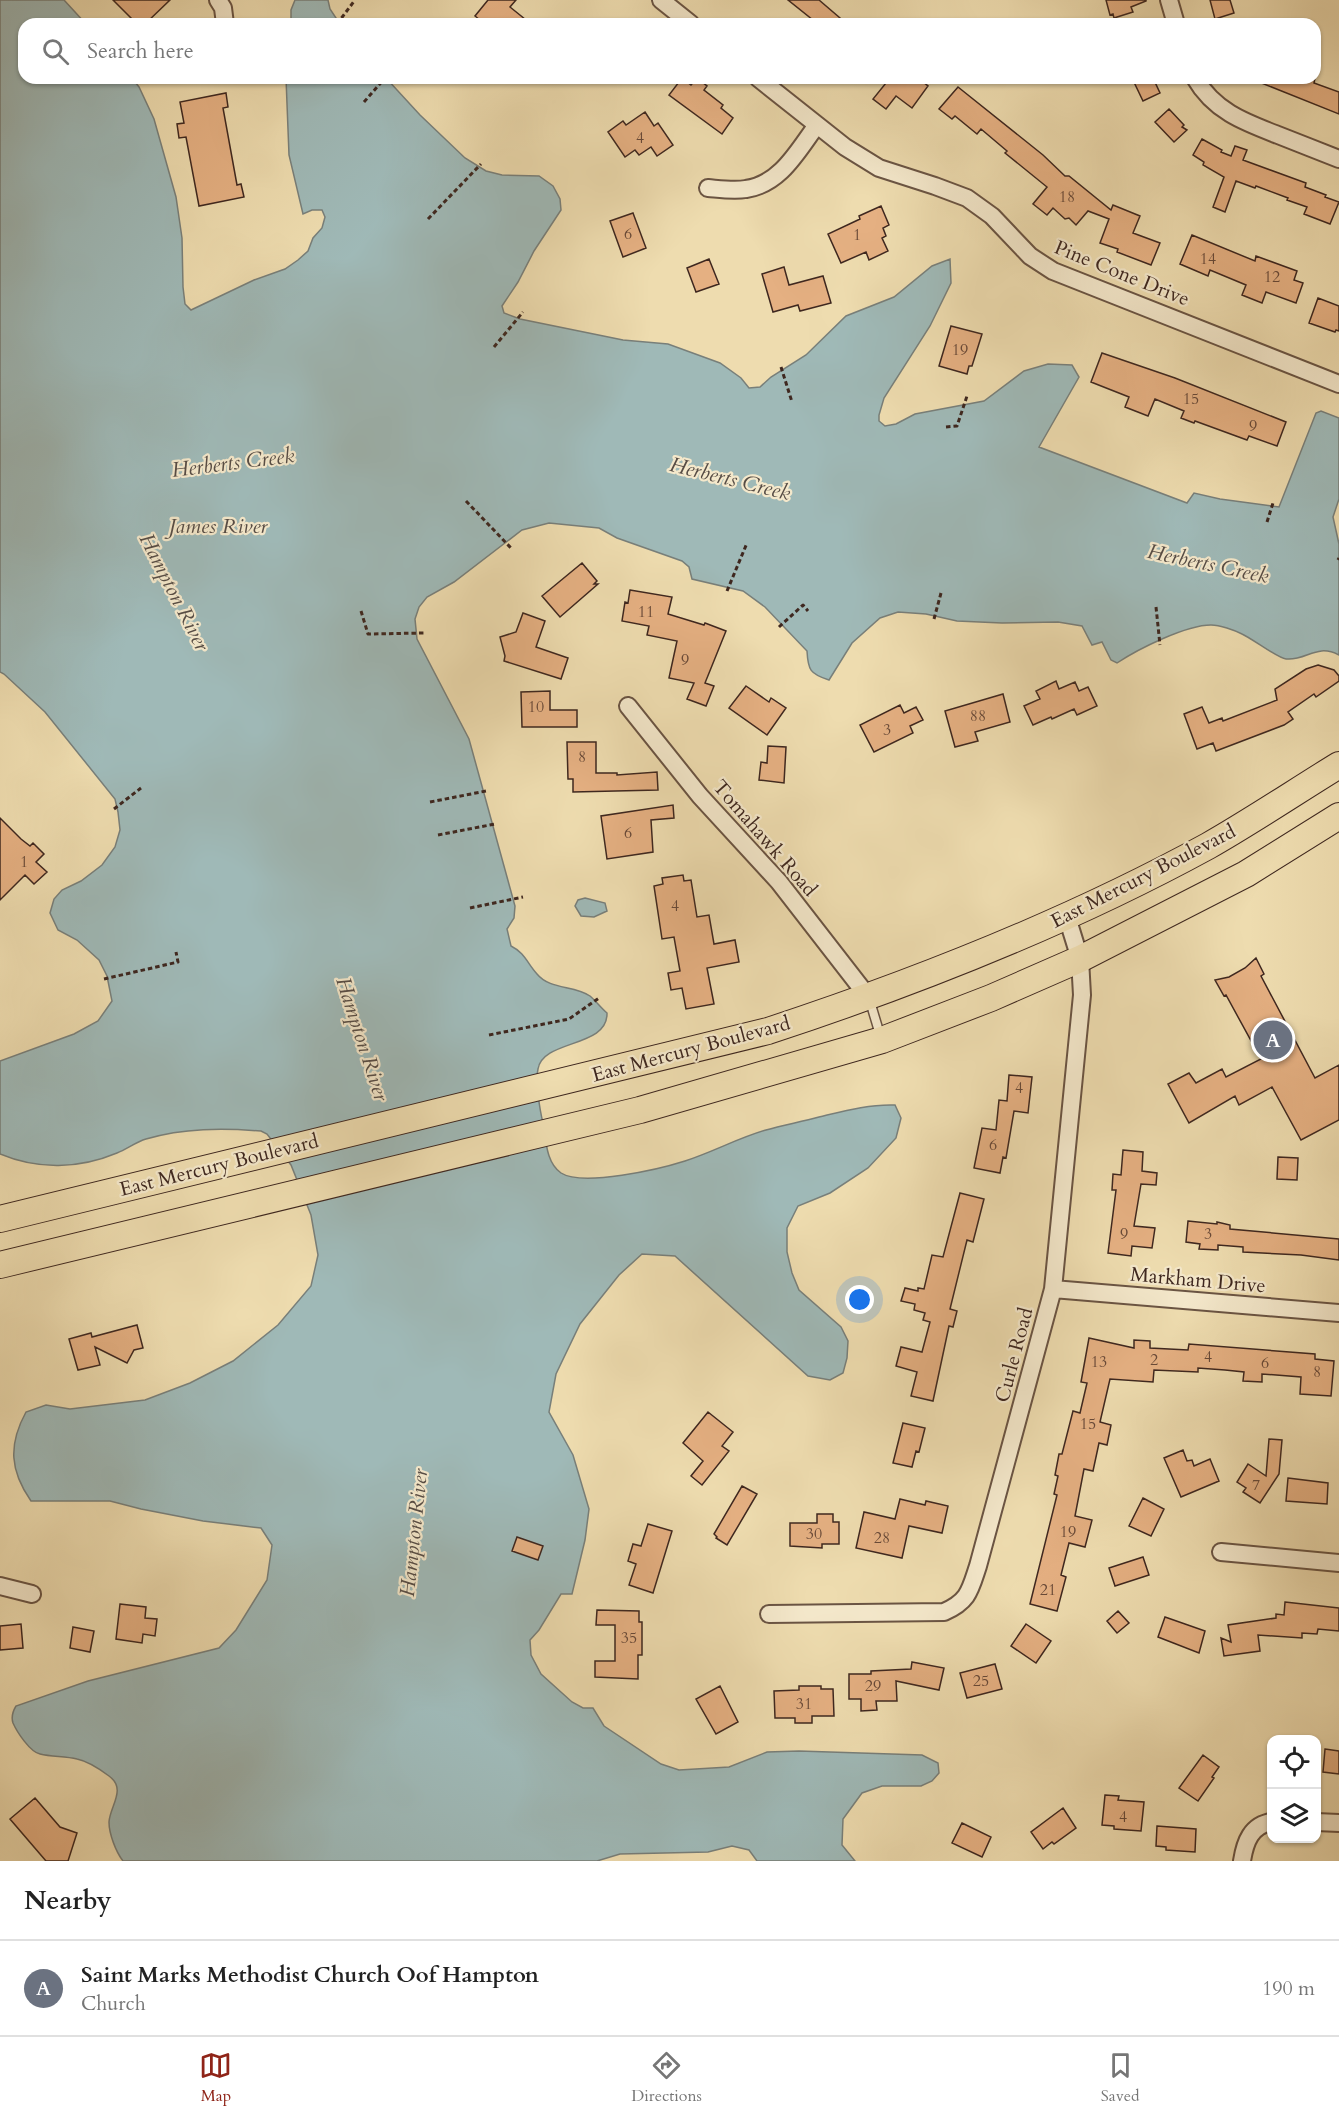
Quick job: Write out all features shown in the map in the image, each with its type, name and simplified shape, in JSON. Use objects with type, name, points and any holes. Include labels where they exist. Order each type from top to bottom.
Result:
[{"type":"main road","name":"East Mercury Boulevard","points":[[0,1220],[768,1031],[869,998],[1067,917],[1209,845],[1339,765]]},
{"type":"main road","points":[[0,1265],[571,1127],[882,1040],[992,998],[1080,959],[1246,874],[1339,816]]},
{"type":"street","points":[[218,0],[223,8],[224,18]]},
{"type":"street","points":[[661,0],[684,18]]},
{"type":"street","points":[[1169,0],[1174,18]]},
{"type":"street","name":"Pine Cone Drive","points":[[766,84],[845,147],[879,168],[967,198],[992,216],[1030,256],[1053,271],[1339,384]]},
{"type":"street","points":[[1199,84],[1208,97],[1223,111],[1240,120],[1339,159]]},
{"type":"street","points":[[708,188],[746,189],[765,183],[784,169],[817,125]]},
{"type":"street","name":"Tomahawk Road","points":[[628,706],[700,796],[778,882],[869,998]]},
{"type":"street","name":"Curle Road","points":[[769,1614],[944,1612],[960,1604],[971,1585],[1053,1289],[1082,994],[1080,959],[1067,917]]},
{"type":"street","name":"Markham Drive","points":[[1053,1289],[1339,1313]]},
{"type":"street","points":[[1221,1552],[1339,1563]]},
{"type":"street","points":[[0,1586],[32,1594]]},
{"type":"street","points":[[1321,1821],[1339,1823]]},
{"type":"street","points":[[1242,1861],[1244,1849],[1251,1834],[1261,1823],[1267,1822]]},
{"type":"lane","points":[[869,998],[882,1040]]},
{"type":"path","points":[[342,18],[355,0]]},
{"type":"path","points":[[364,102],[380,84]]},
{"type":"path","points":[[428,219],[481,164]]},
{"type":"path","points":[[494,347],[523,312]]},
{"type":"path","points":[[781,367],[792,402]]},
{"type":"path","points":[[946,428],[957,426],[967,396]]},
{"type":"path","points":[[466,501],[512,548]]},
{"type":"path","points":[[1267,522],[1273,503]]},
{"type":"path","points":[[727,591],[747,543]]},
{"type":"path","points":[[934,619],[941,593]]},
{"type":"path","points":[[778,627],[802,605],[808,611]]},
{"type":"path","points":[[1156,608],[1160,645]]},
{"type":"path","points":[[361,610],[368,634],[426,633]]},
{"type":"path","points":[[114,808],[141,788]]},
{"type":"path","points":[[430,802],[486,791]]},
{"type":"path","points":[[438,835],[495,824]]},
{"type":"path","points":[[470,908],[523,897]]},
{"type":"path","points":[[104,980],[178,962],[176,952]]},
{"type":"path","points":[[489,1035],[569,1019],[599,998]]},
{"type":"water","name":"James River","points":[[0,0],[64,0],[80,18],[18,18],[18,84],[137,84],[139,87],[154,119],[176,197],[182,238],[185,304],[191,310],[254,280],[285,269],[308,251],[313,238],[322,228],[325,217],[322,210],[312,210],[303,214],[289,155],[286,84],[392,84],[465,158],[486,171],[502,175],[539,176],[553,186],[560,199],[561,210],[502,306],[504,313],[520,319],[623,340],[668,344],[720,363],[741,378],[749,388],[760,387],[771,377],[806,355],[846,316],[894,297],[932,266],[950,259],[951,283],[930,326],[884,398],[879,421],[885,426],[896,424],[915,414],[984,401],[1024,371],[1048,364],[1072,365],[1079,377],[1039,447],[1187,503],[1194,493],[1279,507],[1316,413],[1321,411],[1339,418],[1339,499],[1333,517],[1339,544],[1339,655],[1324,651],[1300,658],[1286,659],[1239,632],[1211,625],[1176,633],[1117,663],[1111,660],[1102,642],[1092,645],[1082,626],[1058,622],[957,621],[926,614],[898,612],[880,618],[852,643],[829,680],[818,676],[811,670],[807,651],[765,607],[743,591],[692,579],[689,567],[682,561],[617,538],[599,528],[549,523],[522,530],[454,582],[427,597],[419,607],[415,619],[417,639],[469,739],[515,906],[514,918],[507,929],[511,946],[523,955],[542,979],[590,996],[607,1013],[605,1024],[597,1032],[551,1053],[542,1059],[538,1069],[538,1096],[546,1144],[556,1169],[572,1177],[586,1178],[641,1172],[685,1161],[766,1130],[866,1107],[895,1105],[901,1118],[896,1138],[868,1168],[830,1193],[798,1206],[787,1228],[787,1252],[799,1290],[841,1327],[848,1341],[843,1373],[830,1380],[808,1376],[675,1256],[642,1254],[619,1275],[580,1324],[556,1374],[549,1412],[573,1455],[589,1509],[585,1540],[572,1594],[561,1594],[539,1630],[530,1640],[531,1655],[541,1674],[572,1702],[583,1708],[593,1708],[604,1726],[661,1764],[679,1770],[729,1767],[767,1752],[799,1751],[922,1755],[938,1763],[939,1773],[932,1781],[921,1786],[882,1786],[862,1793],[843,1819],[842,1845],[855,1861],[757,1861],[749,1850],[732,1846],[708,1852],[620,1854],[597,1861],[123,1861],[113,1843],[109,1827],[117,1792],[114,1781],[81,1760],[36,1752],[24,1741],[12,1719],[16,1706],[88,1681],[219,1648],[236,1630],[267,1580],[272,1545],[261,1528],[203,1521],[110,1501],[31,1501],[19,1479],[14,1458],[16,1436],[26,1412],[46,1405],[70,1409],[145,1400],[190,1383],[233,1361],[278,1325],[311,1286],[318,1255],[311,1215],[291,1165],[267,1134],[261,1131],[217,1129],[160,1135],[142,1140],[103,1158],[73,1165],[29,1163],[0,1154],[0,1061],[74,1034],[98,1021],[112,1001],[107,976],[99,960],[77,940],[58,930],[50,913],[54,899],[62,890],[81,881],[102,865],[115,847],[120,830],[115,799],[45,712],[0,672]]},
{"type":"water","points":[[295,0],[328,0],[330,9],[336,18],[291,18]]},
{"type":"water","points":[[585,898],[605,903],[607,911],[594,917],[581,916],[575,906],[578,900]]},
{"type":"building","points":[[113,0],[170,0],[151,18],[131,18]]},
{"type":"building","points":[[488,0],[516,0],[510,7],[524,18],[478,18],[475,16]]},
{"type":"building","points":[[788,0],[819,0],[840,18],[810,18]]},
{"type":"building","points":[[1106,0],[1146,1],[1131,7],[1133,12],[1114,18],[1113,14],[1110,15]]},
{"type":"building","points":[[1210,0],[1230,0],[1234,13],[1215,18]]},
{"type":"building","points":[[677,84],[704,84],[707,86],[704,90],[723,105],[721,108],[733,118],[722,134],[669,95]]},
{"type":"building","points":[[885,84],[926,84],[928,86],[912,108],[896,96],[886,109],[873,99]]},
{"type":"building","points":[[1135,84],[1156,84],[1160,93],[1143,101]]},
{"type":"building","points":[[1264,84],[1317,84],[1339,92],[1339,114]]},
{"type":"building","points":[[958,87],[1043,155],[1065,176],[1069,176],[1111,210],[1113,205],[1140,216],[1133,233],[1160,243],[1151,265],[1100,243],[1109,219],[1088,211],[1076,225],[1053,208],[1047,215],[1033,204],[1047,187],[1005,153],[1007,151],[981,129],[977,134],[955,116],[952,119],[939,109]]},
{"type":"building","points":[[226,93],[228,107],[223,108],[237,185],[241,184],[244,197],[199,206],[186,137],[179,138],[177,124],[184,123],[180,102]]},
{"type":"building","points":[[1169,109],[1184,125],[1182,127],[1187,130],[1174,142],[1155,122]]},
{"type":"building","points":[[645,112],[654,126],[658,123],[673,145],[657,156],[651,147],[639,155],[635,150],[625,157],[608,132],[623,121],[626,125]]},
{"type":"building","points":[[1202,139],[1231,156],[1235,146],[1247,150],[1243,160],[1306,183],[1305,187],[1339,202],[1330,224],[1304,214],[1307,207],[1287,200],[1288,198],[1236,181],[1225,212],[1213,207],[1224,177],[1203,165],[1204,162],[1193,155]]},
{"type":"building","points":[[881,206],[889,225],[883,228],[886,236],[882,238],[888,251],[869,260],[866,252],[841,263],[828,234]]},
{"type":"building","points":[[633,213],[646,248],[623,257],[610,221]]},
{"type":"building","points":[[1192,235],[1255,261],[1256,256],[1297,271],[1294,280],[1303,283],[1296,303],[1266,292],[1262,303],[1242,295],[1246,285],[1210,270],[1208,276],[1180,264]]},
{"type":"building","points":[[709,259],[719,284],[696,292],[687,268]]},
{"type":"building","points":[[784,267],[789,285],[823,276],[831,303],[800,311],[798,305],[773,312],[762,274]]},
{"type":"building","points":[[1318,298],[1339,306],[1339,331],[1335,332],[1309,323]]},
{"type":"building","points":[[951,326],[982,334],[972,366],[969,366],[967,374],[939,366]]},
{"type":"building","points":[[1102,353],[1175,378],[1286,422],[1277,446],[1249,436],[1247,440],[1181,418],[1184,411],[1155,399],[1148,416],[1125,407],[1129,397],[1091,382]]},
{"type":"building","points":[[582,563],[597,581],[594,584],[598,584],[560,617],[542,596]]},
{"type":"building","points":[[630,590],[672,597],[668,614],[726,631],[705,683],[714,686],[706,706],[687,699],[694,683],[669,678],[677,641],[647,635],[649,626],[622,621],[625,602],[628,603]]},
{"type":"building","points":[[523,613],[545,621],[536,647],[568,658],[561,679],[504,661],[505,656],[500,637],[516,632]]},
{"type":"building","points":[[1318,665],[1334,670],[1339,676],[1339,681],[1316,697],[1314,694],[1288,712],[1293,719],[1284,725],[1216,751],[1213,743],[1197,749],[1184,714],[1202,707],[1209,723],[1222,718],[1223,721],[1277,700],[1275,689],[1306,669]]},
{"type":"building","points":[[1056,681],[1059,689],[1075,682],[1079,691],[1088,687],[1097,706],[1077,715],[1074,709],[1033,725],[1024,706],[1040,699],[1036,691]]},
{"type":"building","points":[[746,686],[769,702],[771,698],[786,708],[767,735],[729,708]]},
{"type":"building","points":[[550,691],[550,710],[577,710],[577,727],[522,727],[521,692]]},
{"type":"building","points":[[1003,694],[1010,722],[975,732],[978,741],[955,747],[945,711]]},
{"type":"building","points":[[900,705],[904,713],[916,707],[923,720],[910,726],[913,733],[874,752],[860,725]]},
{"type":"building","points":[[567,742],[596,742],[596,773],[617,773],[617,775],[657,772],[658,790],[573,792],[573,779],[568,779]]},
{"type":"building","points":[[768,746],[786,747],[784,783],[759,780],[761,762],[767,763]]},
{"type":"building","points":[[673,805],[674,818],[651,820],[653,852],[607,859],[601,816]]},
{"type":"building","points":[[0,818],[21,839],[30,846],[33,843],[44,854],[36,862],[47,872],[34,884],[25,875],[0,900]]},
{"type":"building","points":[[683,875],[684,881],[691,880],[697,917],[709,915],[714,944],[735,940],[739,962],[707,968],[714,1004],[686,1009],[682,988],[671,990],[668,973],[680,971],[674,937],[662,939],[654,886],[663,884],[662,878]]},
{"type":"building","points":[[1256,958],[1264,974],[1261,976],[1315,1078],[1339,1065],[1339,1120],[1301,1140],[1272,1087],[1239,1105],[1235,1096],[1189,1123],[1168,1084],[1189,1073],[1196,1083],[1222,1069],[1226,1077],[1261,1059],[1226,995],[1224,996],[1215,980],[1229,977],[1245,968]]},
{"type":"building","points":[[1009,1075],[1032,1077],[1028,1113],[1014,1111],[1006,1158],[1003,1157],[1000,1173],[974,1168],[982,1128],[996,1130],[999,1100],[1007,1101]]},
{"type":"building","points":[[1123,1150],[1143,1152],[1142,1171],[1157,1173],[1156,1185],[1141,1184],[1134,1226],[1155,1228],[1152,1248],[1132,1246],[1131,1256],[1108,1253],[1116,1190],[1112,1190],[1113,1174],[1121,1175]]},
{"type":"building","points":[[1278,1157],[1298,1158],[1297,1180],[1277,1179]]},
{"type":"building","points":[[960,1193],[984,1199],[973,1242],[967,1240],[950,1309],[957,1311],[953,1327],[949,1326],[933,1401],[911,1396],[917,1372],[896,1366],[901,1347],[922,1352],[930,1322],[923,1320],[925,1313],[914,1310],[915,1304],[901,1301],[905,1288],[918,1291],[918,1288],[924,1289],[932,1255],[943,1257]]},
{"type":"building","points":[[1188,1221],[1217,1224],[1217,1222],[1230,1225],[1230,1229],[1339,1239],[1339,1260],[1301,1255],[1243,1252],[1243,1247],[1218,1245],[1218,1250],[1199,1249],[1200,1244],[1186,1242]]},
{"type":"building","points":[[137,1325],[143,1348],[134,1350],[127,1363],[95,1347],[100,1365],[78,1370],[69,1339],[91,1333],[92,1337]]},
{"type":"building","points":[[1089,1338],[1134,1348],[1134,1340],[1150,1341],[1150,1348],[1188,1350],[1189,1344],[1315,1354],[1315,1359],[1334,1361],[1331,1396],[1300,1394],[1301,1377],[1262,1374],[1262,1382],[1243,1381],[1244,1372],[1225,1370],[1198,1368],[1198,1372],[1154,1370],[1153,1382],[1110,1379],[1100,1422],[1111,1425],[1107,1445],[1099,1443],[1093,1471],[1084,1469],[1075,1516],[1092,1520],[1085,1547],[1069,1543],[1061,1575],[1066,1577],[1057,1611],[1030,1604],[1057,1495],[1054,1494],[1059,1454],[1062,1454],[1073,1411],[1080,1413],[1087,1383],[1081,1382]]},
{"type":"building","points":[[708,1412],[733,1432],[722,1446],[729,1451],[702,1485],[691,1476],[703,1461],[683,1443]]},
{"type":"building","points":[[903,1423],[925,1428],[919,1452],[916,1451],[912,1467],[893,1463]]},
{"type":"building","points":[[1269,1439],[1282,1440],[1279,1474],[1260,1503],[1243,1492],[1246,1488],[1237,1482],[1248,1464],[1266,1476]]},
{"type":"building","points":[[1183,1450],[1187,1461],[1192,1460],[1194,1466],[1210,1459],[1219,1481],[1181,1497],[1164,1458]]},
{"type":"building","points":[[1288,1478],[1328,1483],[1327,1504],[1286,1501]]},
{"type":"building","points":[[742,1486],[757,1494],[727,1545],[714,1534]]},
{"type":"building","points":[[1143,1498],[1164,1509],[1151,1536],[1129,1526]]},
{"type":"building","points":[[900,1499],[925,1505],[926,1501],[948,1506],[942,1533],[909,1526],[902,1558],[856,1548],[864,1512],[895,1519]]},
{"type":"building","points":[[817,1514],[833,1514],[833,1522],[839,1522],[839,1544],[822,1544],[822,1548],[790,1546],[790,1523],[817,1523]]},
{"type":"building","points":[[648,1524],[672,1531],[653,1593],[629,1585],[636,1564],[628,1561],[633,1544],[641,1546]]},
{"type":"building","points":[[517,1537],[543,1546],[538,1560],[512,1551]]},
{"type":"building","points":[[1143,1557],[1149,1575],[1115,1586],[1109,1568]]},
{"type":"building","points":[[1285,1602],[1339,1608],[1339,1631],[1318,1629],[1317,1634],[1302,1633],[1302,1638],[1258,1635],[1260,1651],[1224,1656],[1221,1638],[1231,1642],[1228,1625],[1276,1618],[1276,1614],[1284,1615]]},
{"type":"building","points":[[120,1604],[146,1607],[145,1618],[157,1619],[155,1636],[143,1634],[142,1643],[116,1639]]},
{"type":"building","points":[[597,1610],[639,1611],[639,1622],[642,1622],[642,1655],[638,1655],[638,1679],[595,1677],[595,1661],[615,1661],[615,1625],[596,1625]]},
{"type":"building","points":[[1118,1611],[1129,1623],[1117,1633],[1107,1621]]},
{"type":"building","points":[[1165,1617],[1205,1631],[1199,1653],[1158,1637]]},
{"type":"building","points":[[21,1624],[23,1648],[0,1650],[0,1626]]},
{"type":"building","points":[[1026,1624],[1051,1641],[1036,1663],[1011,1646]]},
{"type":"building","points":[[73,1627],[94,1631],[90,1652],[70,1648]]},
{"type":"building","points":[[912,1662],[944,1668],[939,1690],[896,1681],[897,1701],[876,1701],[877,1710],[861,1711],[861,1699],[849,1699],[849,1674],[911,1669]]},
{"type":"building","points":[[995,1664],[1002,1689],[967,1698],[960,1673]]},
{"type":"building","points":[[720,1686],[738,1722],[716,1734],[696,1699]]},
{"type":"building","points":[[799,1686],[821,1686],[821,1689],[833,1689],[834,1716],[812,1716],[812,1723],[795,1723],[795,1718],[775,1718],[774,1691],[799,1690]]},
{"type":"building","points":[[1325,1749],[1339,1751],[1339,1774],[1323,1772]]},
{"type":"building","points":[[1203,1755],[1219,1767],[1198,1801],[1179,1788]]},
{"type":"building","points":[[1105,1795],[1119,1796],[1118,1800],[1144,1802],[1141,1831],[1114,1829],[1114,1826],[1102,1825]]},
{"type":"building","points":[[35,1798],[60,1827],[77,1833],[68,1861],[46,1861],[10,1819]]},
{"type":"building","points":[[1063,1808],[1076,1828],[1043,1849],[1031,1832]]},
{"type":"building","points":[[962,1823],[991,1837],[982,1857],[952,1843]]},
{"type":"building","points":[[1157,1826],[1196,1829],[1195,1852],[1166,1850],[1166,1847],[1156,1846]]},
{"type":"place","name":"Saint Marks Methodist Church Oof Hampton","points":[[1273,1040]]},
{"type":"water label","name":"Herberts Creek","points":[[233,463]]},
{"type":"water label","name":"Herberts Creek","points":[[730,479]]},
{"type":"water label","name":"Herberts Creek","points":[[1208,564]]},
{"type":"water label","name":"Hampton River","points":[[174,592]]},
{"type":"water label","name":"Hampton River","points":[[362,1039]]},
{"type":"water label","name":"Hampton River","points":[[414,1533]]}]
